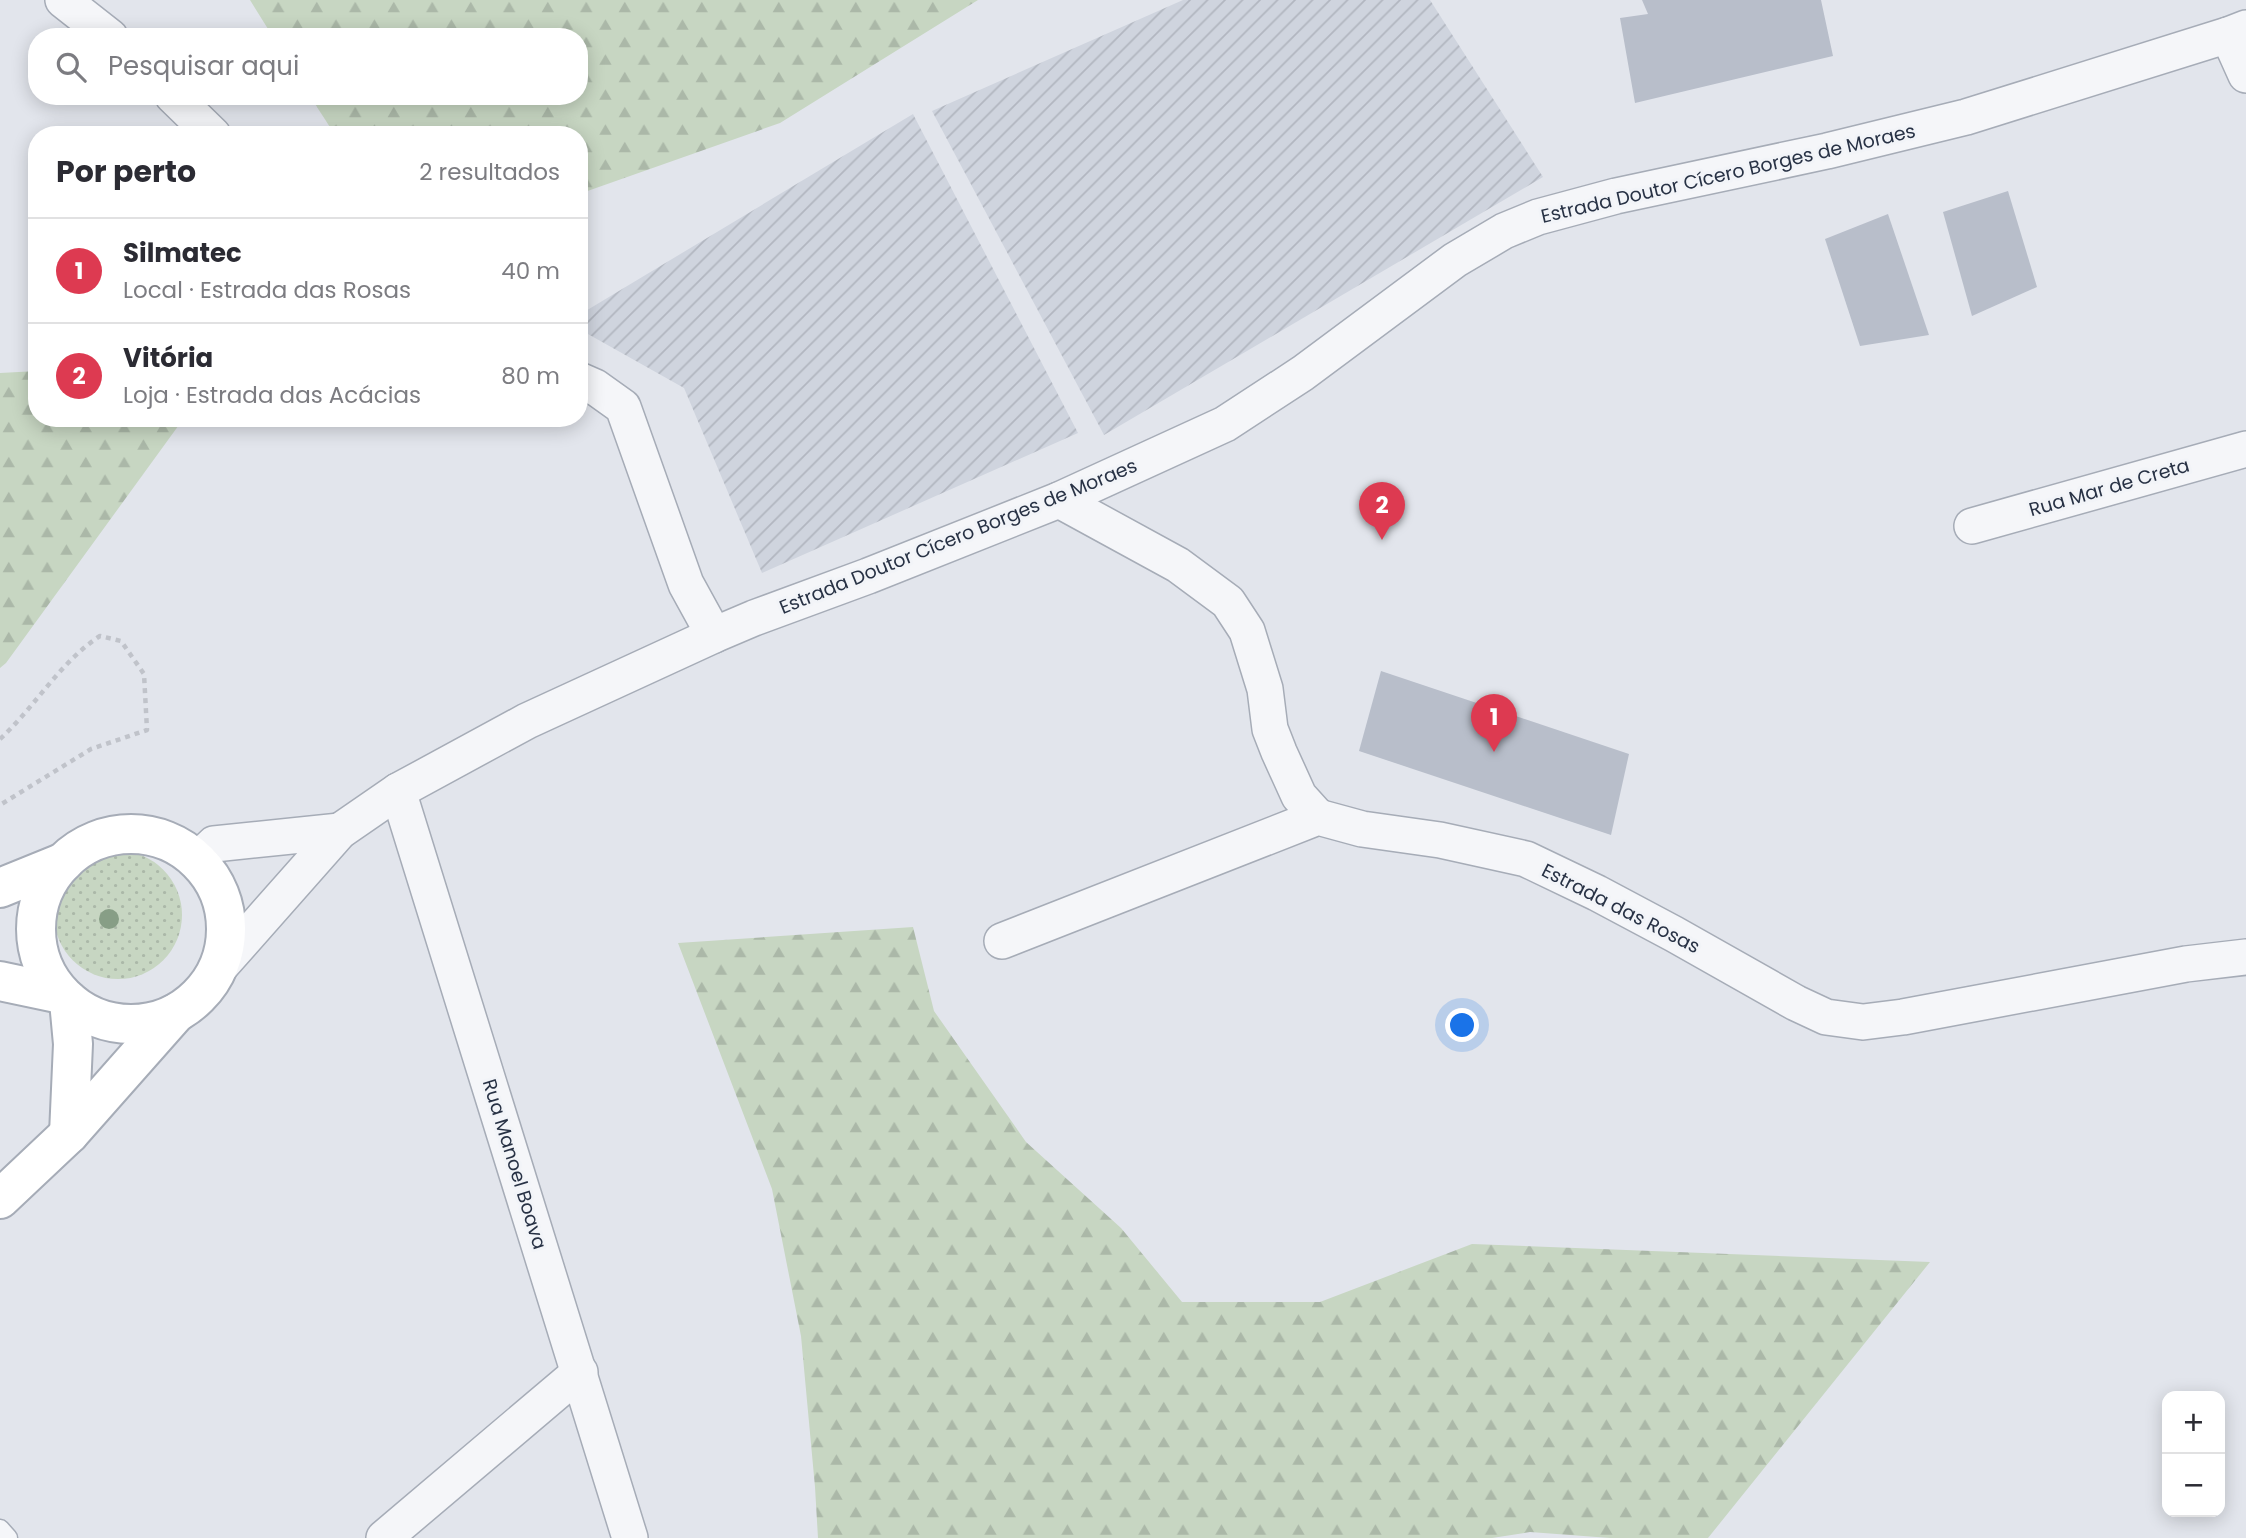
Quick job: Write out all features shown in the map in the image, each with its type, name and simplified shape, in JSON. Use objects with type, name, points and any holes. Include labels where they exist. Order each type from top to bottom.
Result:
[{"type":"street","points":[[63,0],[99,28]]},
{"type":"street","points":[[2237,32],[2246,75]]},
{"type":"street","name":"Estrada Doutor Cícero Borges de Moraes","points":[[218,969],[340,831],[398,791],[527,720],[714,635],[1059,500],[1225,424],[1303,373],[1455,260],[1504,231],[1538,216],[1616,196],[1827,151],[1966,117],[2237,32]]},
{"type":"street","points":[[182,105],[204,126]]},
{"type":"street","points":[[588,384],[623,407],[686,584],[714,635]]},
{"type":"street","name":"Rua Mar de Creta","points":[[1972,526],[2246,449]]},
{"type":"street","points":[[1002,941],[1318,817],[1299,796],[1279,752],[1270,729],[1265,689],[1247,631],[1228,603],[1178,565],[1059,500]]},
{"type":"street","name":"Rua Manoel Boava","points":[[398,791],[630,1538]]},
{"type":"street","name":"Estrada das Rosas","points":[[1318,817],[1362,829],[1440,840],[1526,859],[1608,898],[1826,1017],[1863,1022],[1903,1017],[2186,964],[2246,957]]},
{"type":"street","name":"Estrada Doutor Cícero Borges de Moraes","points":[[196,861],[214,844],[340,831]]},
{"type":"street","points":[[0,888],[64,862],[88,845],[115,835],[145,835],[173,843],[196,861],[215,883],[226,911],[227,940],[218,969],[201,994],[176,1013],[69,1135],[0,1199]]},
{"type":"street","points":[[64,862],[47,886],[37,913],[37,942],[45,970],[65,998],[74,1044],[69,1135]]},
{"type":"street","points":[[0,981],[65,998],[93,1016],[121,1024],[149,1023],[176,1013]]},
{"type":"street","points":[[384,1538],[580,1371]]},
{"type":"lane","points":[[0,1529],[8,1538]]},
{"type":"path","points":[[0,739],[21,720],[80,649],[100,636],[121,641],[144,674],[148,730],[91,750],[0,805]]},
{"type":"shaded area","points":[[1183,0],[1430,0],[1543,177],[1104,435],[932,111]]},
{"type":"shaded area","points":[[913,114],[1078,433],[762,573],[684,388],[588,334],[588,310]]},
{"type":"green space","points":[[250,0],[978,0],[780,123],[588,191],[588,126],[329,126],[316,105],[588,105],[588,28],[267,28]]},
{"type":"green space","points":[[28,371],[28,427],[177,427],[0,668],[0,373]]},
{"type":"green space","points":[[118,851],[143,856],[163,870],[177,890],[182,915],[177,940],[163,960],[143,974],[118,979],[93,974],[73,960],[59,940],[54,915],[59,890],[73,870],[93,856]]},
{"type":"green space","points":[[913,927],[934,1011],[1026,1142],[1121,1228],[1182,1302],[1320,1302],[1472,1244],[1930,1262],[1708,1538],[1610,1538],[1530,1532],[1492,1538],[818,1538],[801,1336],[772,1189],[678,943]]},
{"type":"building","points":[[1642,0],[1821,0],[1833,56],[1635,103],[1620,18],[1648,14]]},
{"type":"building","points":[[2008,191],[2037,287],[1972,316],[1943,212]]},
{"type":"building","points":[[1888,214],[1929,335],[1860,346],[1825,239]]},
{"type":"building","points":[[1381,671],[1629,754],[1611,835],[1359,751]]},
{"type":"place","name":"Vitória","points":[[1382,540]]},
{"type":"place","name":"Silmatec","points":[[1494,752]]}]
